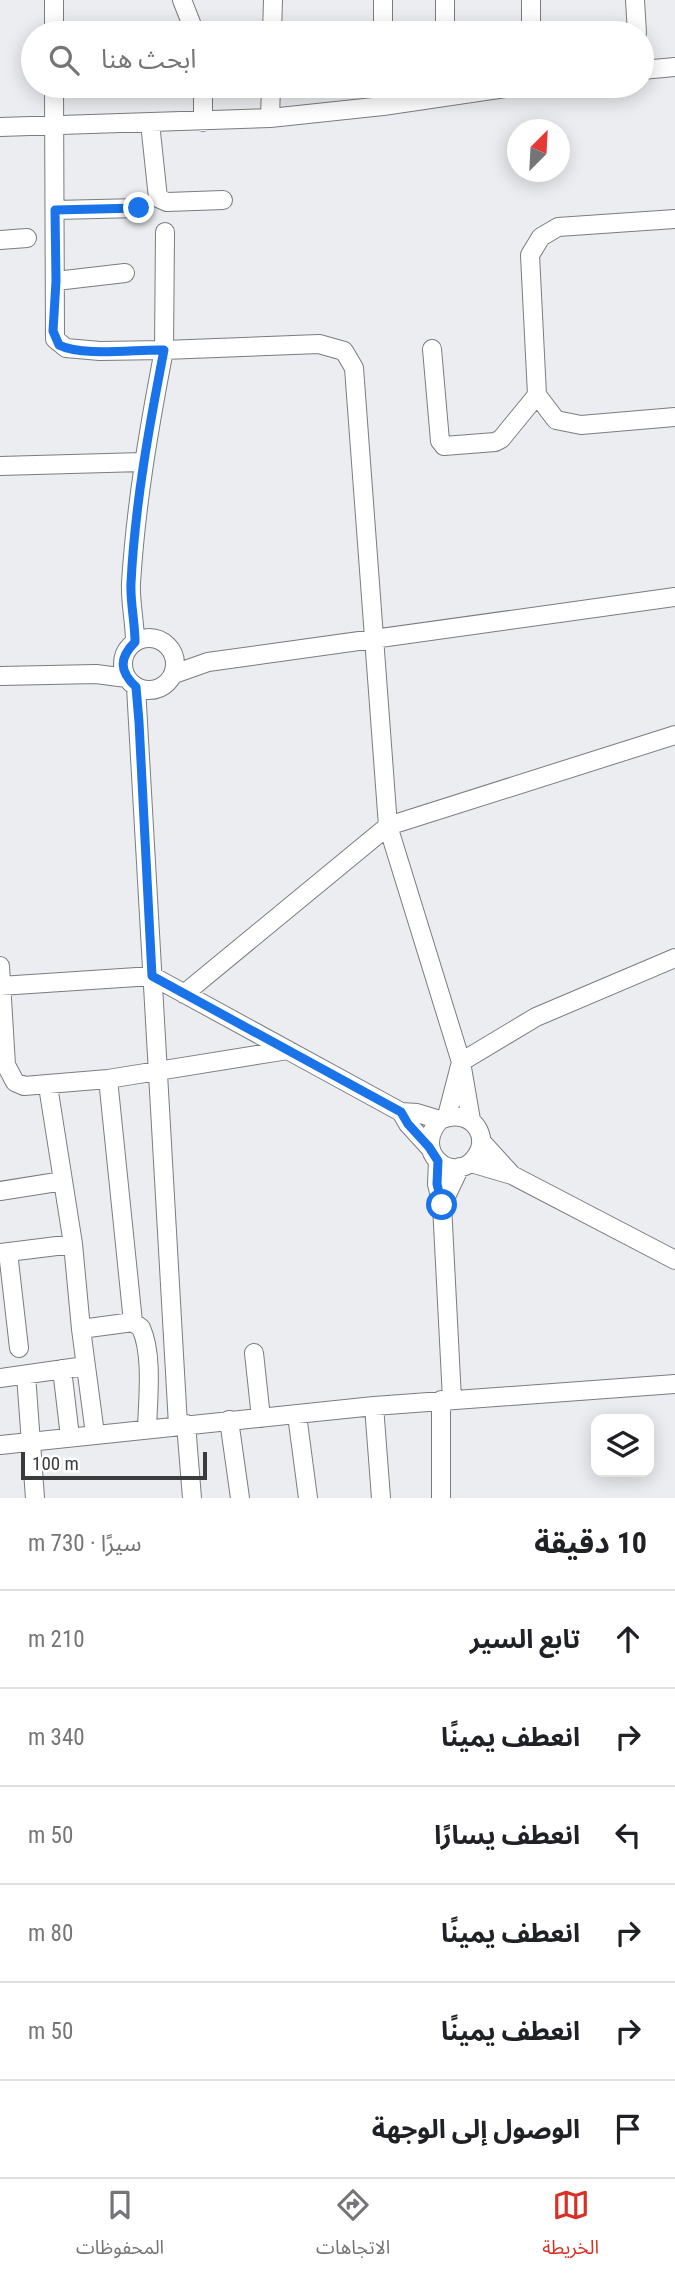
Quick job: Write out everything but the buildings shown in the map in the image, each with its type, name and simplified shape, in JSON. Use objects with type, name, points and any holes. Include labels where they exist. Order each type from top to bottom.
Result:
[{"type":"street","points":[[54,0],[54,21]]},
{"type":"street","points":[[182,0],[190,21]]},
{"type":"street","points":[[272,21],[273,0]]},
{"type":"street","points":[[383,0],[383,21]]},
{"type":"street","points":[[445,0],[445,21]]},
{"type":"street","points":[[531,0],[531,21]]},
{"type":"street","points":[[635,0],[636,21]]},
{"type":"street","points":[[654,69],[675,67]]},
{"type":"street","points":[[54,98],[56,281],[53,331],[59,345],[100,351],[319,344],[344,351],[354,369],[388,826],[461,1062],[471,1120],[481,1141],[512,1175]]},
{"type":"street","points":[[203,98],[203,122]]},
{"type":"street","points":[[270,118],[271,98]]},
{"type":"street","points":[[383,98],[383,106]]},
{"type":"street","points":[[0,127],[55,123],[203,122],[270,118],[383,106],[416,98]]},
{"type":"street","points":[[150,122],[158,198],[167,202],[223,200]]},
{"type":"street","points":[[55,210],[139,208]]},
{"type":"street","points":[[675,219],[558,227],[541,237],[530,256],[537,395],[556,420],[581,425],[675,417]]},
{"type":"street","points":[[143,640],[135,619],[131,587],[142,462],[164,350],[165,232]]},
{"type":"street","points":[[0,240],[27,238]]},
{"type":"street","points":[[56,281],[125,273]]},
{"type":"street","points":[[432,349],[440,441],[444,446],[501,439],[537,395]]},
{"type":"street","points":[[0,466],[142,462]]},
{"type":"street","points":[[174,674],[208,662],[675,597]]},
{"type":"street","points":[[192,1498],[182,1425],[152,976],[139,722],[128,676],[127,650],[143,640],[165,643],[174,654],[208,662]]},
{"type":"street","points":[[0,676],[128,676],[148,691],[159,689],[168,683],[174,674],[174,654]]},
{"type":"street","points":[[139,722],[159,689]]},
{"type":"street","points":[[184,994],[388,826],[675,734]]},
{"type":"street","points":[[440,1498],[447,1399],[442,1205],[429,1137],[433,1128],[443,1118],[461,1062],[536,1017],[675,958]]},
{"type":"street","points":[[0,966],[6,1065],[15,1082],[24,1086],[108,1080],[288,1050]]},
{"type":"street","points":[[0,986],[152,976],[401,1112],[471,1120]]},
{"type":"street","points":[[108,1080],[133,1322]]},
{"type":"street","points":[[48,1086],[74,1244],[94,1434]]},
{"type":"street","points":[[401,1112],[433,1154],[448,1167],[465,1165],[512,1175],[675,1260]]},
{"type":"street","points":[[442,1205],[465,1165],[479,1153],[481,1141]]},
{"type":"street","points":[[0,1191],[63,1181]]},
{"type":"street","points":[[19,1348],[4,1252],[74,1244]]},
{"type":"street","points":[[81,1329],[133,1322],[142,1328],[146,1345],[148,1428]]},
{"type":"street","points":[[254,1353],[261,1418]]},
{"type":"street","points":[[0,1378],[85,1366]]},
{"type":"street","points":[[62,1369],[70,1437]]},
{"type":"street","points":[[26,1375],[35,1498]]},
{"type":"street","points":[[0,1445],[447,1399],[675,1384]]},
{"type":"street","points":[[374,1406],[381,1498]]},
{"type":"street","points":[[297,1415],[309,1498]]},
{"type":"street","points":[[229,1420],[240,1498]]},
{"type":"route","points":[[139,208],[55,210],[56,281],[53,331],[59,345],[66,348],[100,351],[164,350],[142,462],[131,587],[135,642],[127,650],[123,662],[127,678],[136,687],[152,976],[401,1112],[438,1161],[437,1184],[442,1205]]}]
